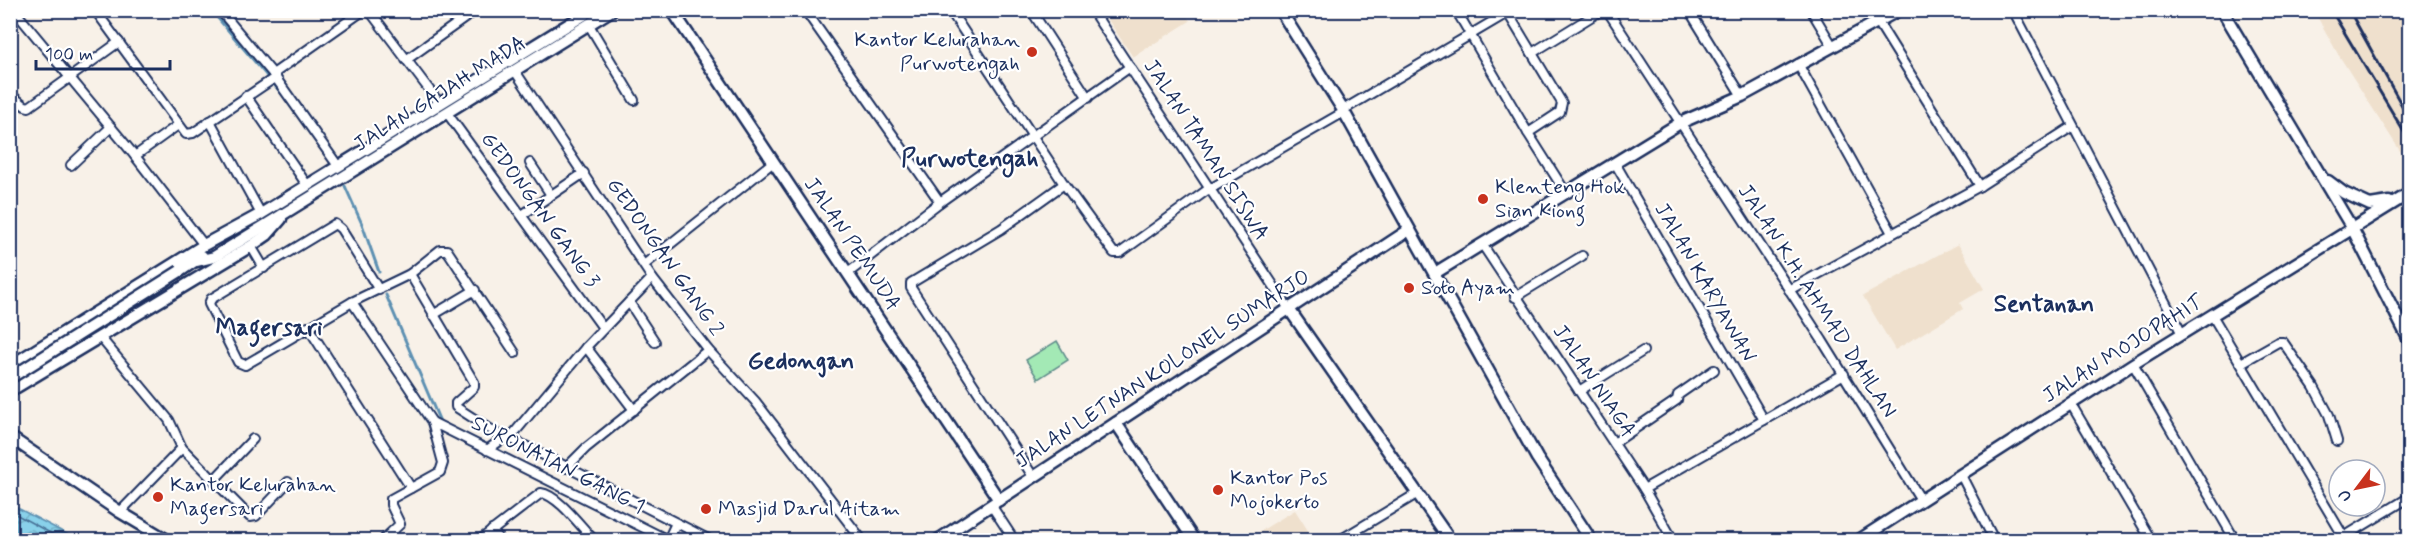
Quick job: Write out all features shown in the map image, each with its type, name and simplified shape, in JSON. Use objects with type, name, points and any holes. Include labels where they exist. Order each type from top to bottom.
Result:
[{"type":"street","points":[[14,10],[135,156],[204,245]]},
{"type":"street","points":[[95,10],[188,135],[273,78],[364,10]]},
{"type":"street","points":[[220,10],[338,166]]},
{"type":"street","name":"GEDONGAN GANG 3","points":[[369,10],[444,108],[603,328]]},
{"type":"street","points":[[406,60],[476,10]]},
{"type":"street","name":"JALAN GAJAH MADA","points":[[10,366],[204,245],[261,214],[338,166],[515,70],[585,20],[592,10]]},
{"type":"street","name":"JALAN GAJAH MADA","points":[[197,261],[214,257],[585,20],[612,10]]},
{"type":"street","name":"JALAN PEMUDA","points":[[672,10],[772,163],[782,173],[848,273],[995,503]]},
{"type":"street","points":[[805,10],[940,202]]},
{"type":"street","points":[[950,10],[1064,184],[1117,255],[1210,188],[1506,12],[1563,107],[1560,112],[1528,133]]},
{"type":"street","points":[[1031,10],[1088,98]]},
{"type":"street","name":"JALAN TAMAN SISWA","points":[[1092,10],[1289,309]]},
{"type":"street","points":[[1280,10],[1343,111],[1538,458],[1590,540]]},
{"type":"street","points":[[1456,10],[1566,193]]},
{"type":"street","points":[[1532,53],[1604,10]]},
{"type":"street","name":"JALAN K.H. AHMAD DAHLAN","points":[[1604,10],[1844,374],[1921,500]]},
{"type":"street","points":[[1689,10],[1742,96]]},
{"type":"street","points":[[1811,10],[1832,45]]},
{"type":"street","points":[[1435,273],[1680,123],[1742,96],[1899,10]]},
{"type":"street","points":[[2013,10],[2182,334]]},
{"type":"street","points":[[2222,10],[2352,228],[2409,342]]},
{"type":"street","points":[[585,20],[634,100]]},
{"type":"street","points":[[1878,22],[1980,186]]},
{"type":"street","points":[[10,94],[25,106],[29,106],[119,42]]},
{"type":"street","points":[[1798,64],[1892,233]]},
{"type":"street","points":[[848,273],[940,202],[1130,68]]},
{"type":"street","name":"GEDONGAN GANG 2","points":[[515,70],[652,278],[708,350],[755,401],[862,540]]},
{"type":"street","points":[[246,96],[307,185]]},
{"type":"street","points":[[210,121],[261,214]]},
{"type":"street","points":[[135,156],[178,124]]},
{"type":"street","points":[[1789,290],[1980,186],[2073,126]]},
{"type":"street","points":[[71,165],[111,127]]},
{"type":"street","points":[[530,163],[551,195]]},
{"type":"street","points":[[644,265],[772,163]]},
{"type":"street","name":"JALAN KARYAWAN","points":[[1615,163],[1764,420]]},
{"type":"street","points":[[2318,169],[2334,187],[2357,200],[2370,205],[2397,200]]},
{"type":"street","points":[[522,215],[584,173]]},
{"type":"street","points":[[1034,478],[911,288],[911,283],[1001,230],[1064,184]]},
{"type":"street","name":"JALAN MOJOPAHIT","points":[[1859,540],[2133,364],[2409,193]]},
{"type":"street","name":"JALAN GAJAH MADA","points":[[197,261],[209,249],[285,199]]},
{"type":"street","name":"JALAN GAJAH MADA","points":[[11,391],[252,246],[267,235],[289,210]]},
{"type":"street","points":[[380,290],[341,229],[335,224],[209,302],[209,307],[238,362],[242,365],[250,364],[352,302],[380,290],[410,274],[440,250],[447,250],[514,353]]},
{"type":"street","name":"JALAN LETNAN KOLONEL SUMARJO","points":[[938,540],[1409,230]]},
{"type":"street","name":"JALAN NIAGA","points":[[1482,244],[1644,489],[1673,540]]},
{"type":"street","points":[[252,246],[264,268]]},
{"type":"street","points":[[1515,297],[1582,256]]},
{"type":"street","points":[[10,378],[197,261]]},
{"type":"street","points":[[410,274],[475,384],[456,403],[456,407],[507,438],[710,540]]},
{"type":"street","points":[[487,450],[507,438],[603,328],[652,278]]},
{"type":"street","points":[[433,315],[475,291]]},
{"type":"street","points":[[352,302],[432,422],[444,466],[440,472],[391,500],[400,524],[383,540]]},
{"type":"street","points":[[629,302],[655,342]]},
{"type":"street","points":[[1289,309],[1450,540]]},
{"type":"street","points":[[2212,315],[2342,539],[2409,497]]},
{"type":"street","points":[[308,327],[411,488]]},
{"type":"street","points":[[100,337],[169,420],[182,448],[252,518],[288,482]]},
{"type":"street","points":[[2241,363],[2278,342],[2283,342],[2314,387],[2329,416],[2337,441]]},
{"type":"street","points":[[586,347],[634,410]]},
{"type":"street","points":[[566,468],[586,448],[708,350]]},
{"type":"street","points":[[1579,392],[1642,351]]},
{"type":"street","points":[[23,358],[17,369],[23,377],[35,375]]},
{"type":"street","points":[[2133,364],[2235,540]]},
{"type":"street","points":[[1614,443],[1677,400],[1678,395],[1714,370]]},
{"type":"street","points":[[1644,489],[1844,374]]},
{"type":"street","points":[[2072,404],[2151,540]]},
{"type":"street","name":"SURONATAN GANG 1","points":[[432,422],[669,538]]},
{"type":"street","points":[[1116,423],[1194,540]]},
{"type":"street","points":[[10,436],[120,512],[167,540]]},
{"type":"street","points":[[214,480],[253,439]]},
{"type":"street","points":[[120,512],[182,448]]},
{"type":"street","points":[[1961,475],[1994,540]]},
{"type":"street","points":[[480,540],[539,493],[544,493],[557,501],[594,540]]},
{"type":"street","points":[[1340,540],[1418,493]]},
{"type":"street","points":[[995,503],[1014,540]]},
{"type":"street","points":[[669,538],[676,523]]},
{"type":"street","points":[[492,530],[499,540]]},
{"type":"shaded area","points":[[1102,11],[1184,11],[1190,21],[1133,57]]},
{"type":"shaded area","points":[[2314,11],[2409,11],[2409,165],[2338,54]]},
{"type":"shaded area","points":[[1958,244],[1984,289],[1960,303],[1963,309],[1895,350],[1863,296]]},
{"type":"shaded area","points":[[1295,510],[1314,540],[1246,540]]},
{"type":"green space","points":[[1057,341],[1068,360],[1038,379],[1026,360]]},
{"type":"water","points":[[10,504],[78,540],[11,540]]},
{"type":"waterway","points":[[211,10],[283,95]]},
{"type":"waterway","points":[[345,186],[362,224],[379,272]]},
{"type":"waterway","points":[[386,295],[441,424]]},
{"type":"waterway","points":[[656,530],[679,540]]},
{"type":"railway","points":[[2331,10],[2410,142]]},
{"type":"railway","points":[[2349,10],[2410,120]]},
{"type":"place","name":"Kantor Kelurahan Purwotengah","points":[[1032,52]]},
{"type":"place","name":"Klenteng Hok Sian Kiong","points":[[1483,199]]},
{"type":"place","name":"Soto Ayam","points":[[1409,288]]},
{"type":"place","name":"Kantor Pos Mojokerto","points":[[1218,490]]},
{"type":"place","name":"Kantor Kelurahan Magersari","points":[[158,497]]},
{"type":"place","name":"Masjid Darul Aitam","points":[[706,509]]},
{"type":"district","name":"Purwotengah","points":[[970,159]]},
{"type":"district","name":"Sentanan","points":[[2044,304]]},
{"type":"district","name":"Magersari","points":[[269,328]]},
{"type":"district","name":"Gedongan","points":[[801,361]]}]
